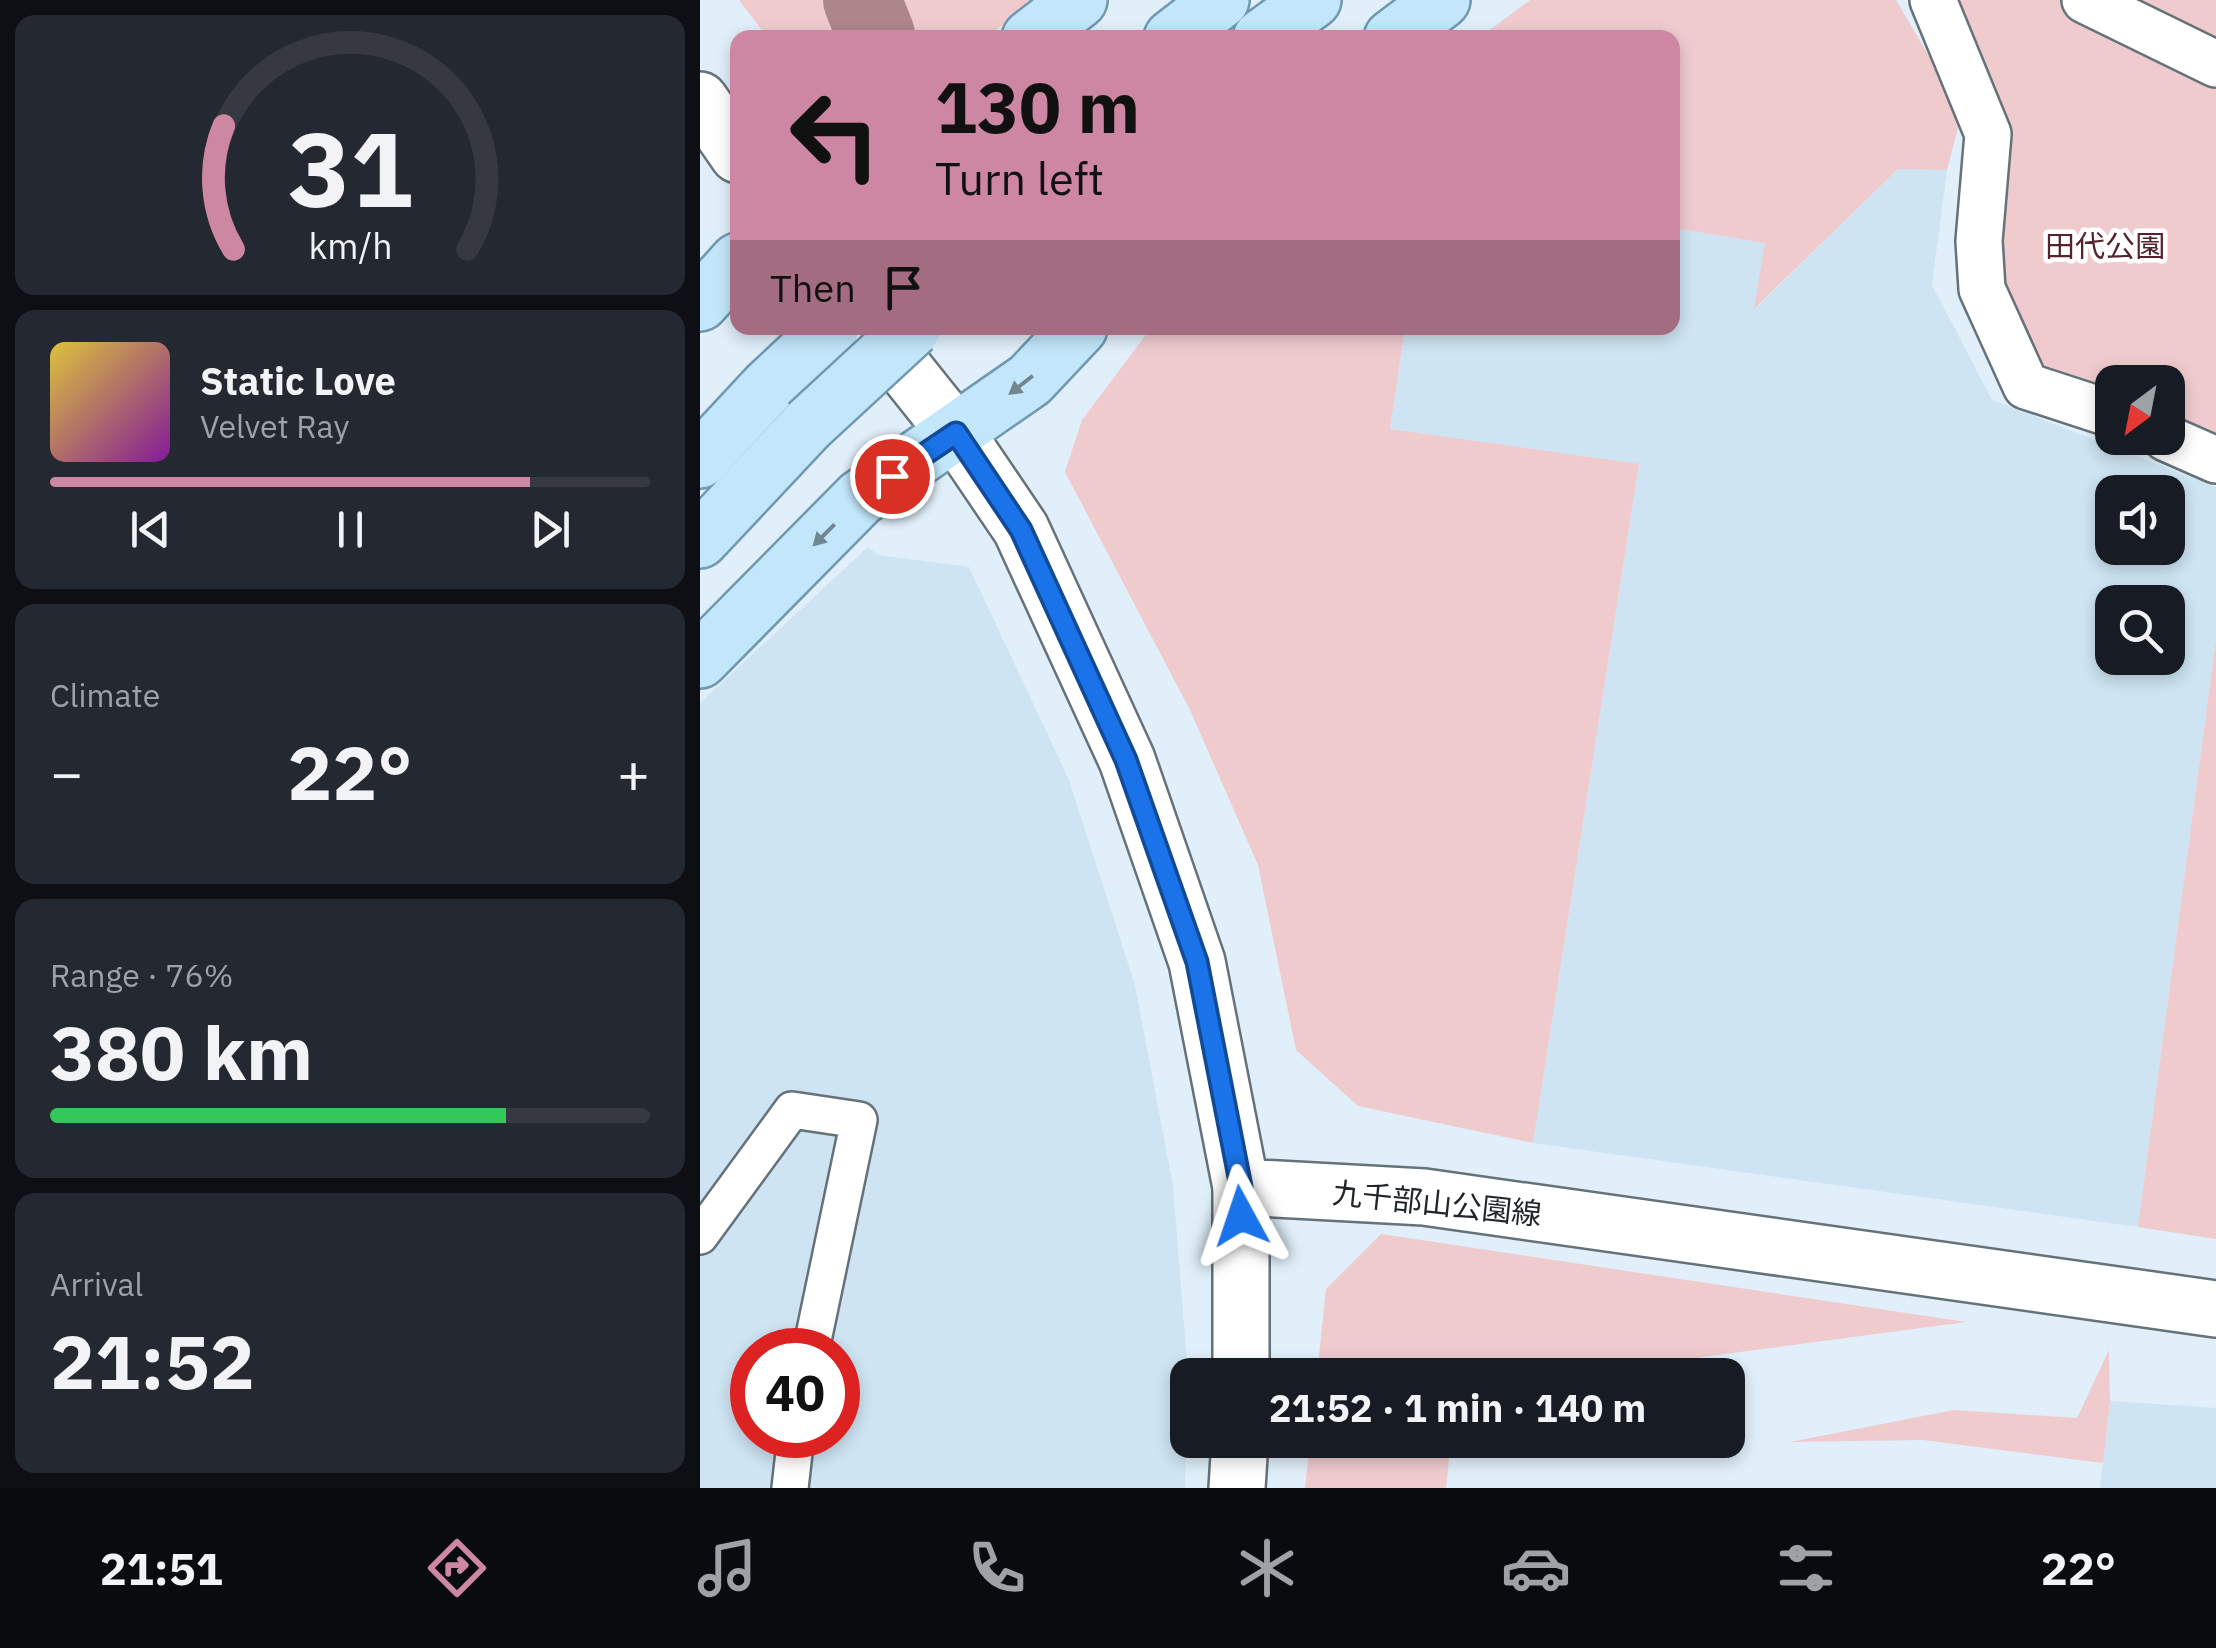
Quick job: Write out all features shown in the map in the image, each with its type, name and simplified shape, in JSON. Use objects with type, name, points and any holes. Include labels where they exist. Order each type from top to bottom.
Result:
[{"type":"main road","points":[[1040,30],[1079,0]]},
{"type":"main road","points":[[1182,30],[1221,0]]},
{"type":"main road","points":[[1271,30],[1313,0]]},
{"type":"main road","points":[[1403,30],[1442,0]]},
{"type":"main road","points":[[700,100],[730,143]]},
{"type":"main road","points":[[700,303],[730,269]]},
{"type":"main road","points":[[700,460],[824,335]]},
{"type":"main road","points":[[878,335],[956,433],[1021,530],[1126,760],[1197,962],[1241,1187],[1241,1358]]},
{"type":"main road","points":[[700,540],[808,425],[905,335]]},
{"type":"main road","points":[[700,660],[860,498],[1030,380],[1072,335]]},
{"type":"main road","name":"九千部山公園線","points":[[1241,1187],[1424,1198],[2216,1309]]},
{"type":"main road","points":[[1237,1488],[1239,1458]]},
{"type":"street","points":[[1933,0],[1988,134],[1978,241],[1982,289],[2026,386],[2095,408]]},
{"type":"street","points":[[2085,0],[2216,64]]},
{"type":"street","points":[[2185,446],[2216,460]]},
{"type":"street","points":[[700,1236],[792,1110],[859,1120],[816,1328]]},
{"type":"street","points":[[790,1488],[793,1458]]},
{"type":"shaded area","points":[[1898,169],[1947,170],[1932,285],[1992,400],[2095,440],[2095,455],[2134,455],[2216,487],[2216,639],[2138,1227],[1533,1143],[1639,465],[1390,429],[1404,335],[1680,335],[1680,229],[1766,242],[1756,308]]},
{"type":"shaded area","points":[[868,547],[878,555],[969,567],[1069,780],[1135,985],[1173,1186],[1187,1358],[1170,1358],[1170,1458],[1186,1458],[1185,1488],[700,1488],[700,703]]},
{"type":"shaded area","points":[[2110,1401],[2216,1408],[2216,1488],[2100,1488]]},
{"type":"green space","points":[[739,0],[1035,0],[996,30],[762,30]]},
{"type":"green space","points":[[1530,0],[1896,0],[1962,112],[1947,170],[1898,169],[1754,309],[1765,243],[1680,229],[1680,30],[1490,30]]},
{"type":"green space","name":"田代公園","points":[[1939,0],[2216,0],[2216,438],[2185,424],[2185,365],[2095,365],[2095,388],[2042,373],[1994,282]]},
{"type":"green space","points":[[1146,335],[1404,335],[1390,429],[1639,464],[1533,1143],[1358,1106],[1296,1050],[1258,865],[1190,710],[1065,472],[1082,420]]},
{"type":"green space","points":[[2216,639],[2216,1239],[2138,1227]]},
{"type":"green space","points":[[1381,1234],[1966,1322],[1696,1358],[1319,1358],[1326,1289]]},
{"type":"green space","points":[[2109,1350],[2110,1401],[2103,1463],[1923,1440],[1790,1442],[1954,1410],[2077,1418]]},
{"type":"green space","points":[[1308,1458],[1449,1458],[1446,1488],[1305,1488]]},
{"type":"waterway","points":[[862,0],[874,30]]},
{"type":"route","points":[[892,476],[956,433],[1021,530],[1071,635],[1126,760],[1197,962],[1241,1187],[1241,1216]]}]
